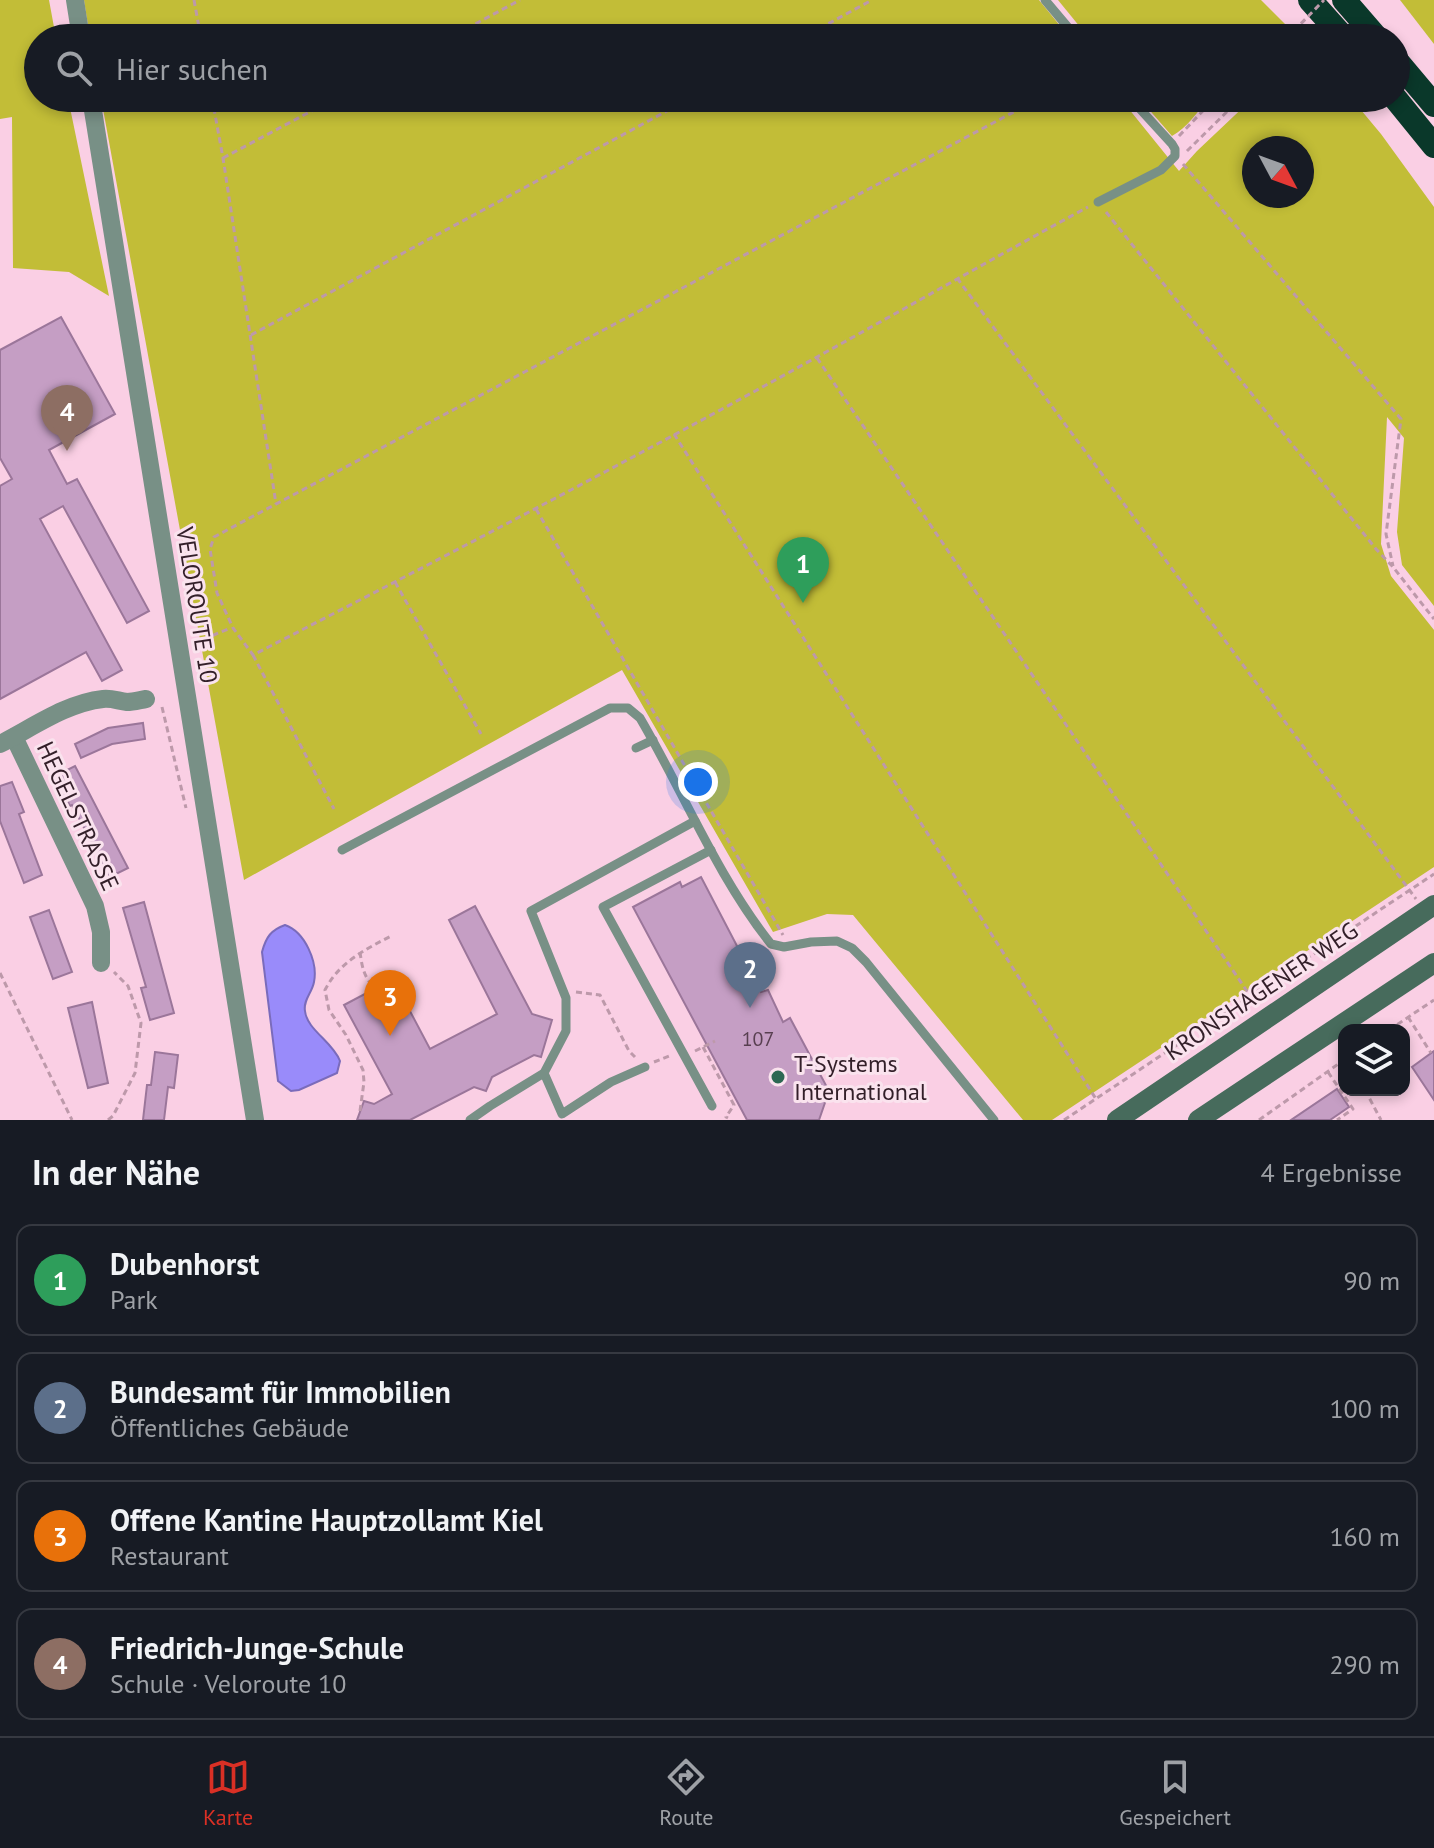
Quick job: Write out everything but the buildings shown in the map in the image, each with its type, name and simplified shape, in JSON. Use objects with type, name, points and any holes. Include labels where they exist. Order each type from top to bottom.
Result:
[{"type":"highway","points":[[1310,0],[1331,24]]},
{"type":"highway","points":[[1344,0],[1365,24]]},
{"type":"highway","points":[[1410,71],[1434,91]]},
{"type":"highway","points":[[1410,76],[1434,105]]},
{"type":"highway","points":[[1406,112],[1434,155]]},
{"type":"highway","points":[[1407,112],[1434,146]]},
{"type":"main road","name":"KRONSHAGENER WEG","points":[[1117,1120],[1430,908]]},
{"type":"main road","points":[[1198,1120],[1434,963]]},
{"type":"street","points":[[75,0],[79,24]]},
{"type":"street","name":"VELOROUTE 10","points":[[93,112],[255,1120]]},
{"type":"street","points":[[7,741],[89,701],[103,698],[129,702],[146,699]]},
{"type":"street","name":"HEGELSTRASSE","points":[[7,741],[95,906],[101,932],[101,963]]},
{"type":"lane","points":[[1045,0],[1065,24]]},
{"type":"lane","points":[[1098,202],[1161,170],[1175,156],[1172,144],[1143,112]]},
{"type":"lane","points":[[342,850],[610,708],[628,708],[640,718],[711,850],[753,922],[771,944],[784,947],[837,941],[852,948],[994,1120]]},
{"type":"lane","points":[[636,748],[653,740]]},
{"type":"lane","points":[[470,1120],[544,1073],[566,1031],[566,998],[531,911],[695,821]]},
{"type":"lane","points":[[711,850],[603,907],[712,1106]]},
{"type":"lane","points":[[544,1073],[562,1114],[611,1082],[645,1067]]},
{"type":"path","points":[[194,0],[198,24]]},
{"type":"path","points":[[475,24],[520,0]]},
{"type":"path","points":[[828,24],[872,0]]},
{"type":"path","points":[[1301,24],[1324,0]]},
{"type":"path","points":[[215,112],[276,504]]},
{"type":"path","points":[[223,158],[310,112]]},
{"type":"path","points":[[251,335],[665,112]]},
{"type":"path","points":[[334,809],[253,655],[233,628],[217,593],[210,549],[214,537],[1014,112]]},
{"type":"path","points":[[1172,144],[1202,112]]},
{"type":"path","points":[[1227,112],[1186,152],[1175,156],[1401,419],[1386,534],[1393,567]]},
{"type":"path","points":[[253,655],[536,509],[1098,202],[1131,247],[1434,619]]},
{"type":"path","points":[[957,278],[1409,890],[1430,908]]},
{"type":"path","points":[[817,358],[1267,1018]]},
{"type":"path","points":[[674,434],[1096,1099]]},
{"type":"path","points":[[536,509],[789,946]]},
{"type":"path","points":[[395,582],[481,734]]},
{"type":"path","points":[[179,648],[233,628]]},
{"type":"path","points":[[1064,1120],[1434,874]]},
{"type":"path","points":[[360,1111],[363,1070],[346,1035],[329,1010],[325,990],[332,976],[360,952],[393,935]]},
{"type":"path","points":[[360,952],[363,970],[368,982],[375,988]]},
{"type":"path","points":[[101,963],[128,986],[141,1023],[135,1073],[108,1120]]},
{"type":"path","points":[[0,973],[72,1120]]},
{"type":"path","points":[[566,998],[575,992],[600,995],[629,1051],[645,1067]]},
{"type":"path","points":[[1398,1024],[1434,1000]]},
{"type":"path","points":[[1408,1017],[1431,1053]]},
{"type":"path","points":[[703,1047],[734,1105],[727,1118],[720,1120]]},
{"type":"path","points":[[1259,1120],[1338,1064]]},
{"type":"path","points":[[1328,1072],[1353,1109],[1337,1120]]},
{"type":"path","points":[[1368,1096],[1381,1120]]},
{"type":"shaded area","points":[[0,0],[49,0],[53,24],[24,24],[24,112],[71,112],[109,296],[69,272],[13,268],[12,117],[0,119]]},
{"type":"shaded area","points":[[84,0],[1039,0],[1059,24],[88,24]]},
{"type":"shaded area","points":[[1058,0],[1261,0],[1285,24],[1078,24]]},
{"type":"shaded area","points":[[1400,0],[1434,0],[1434,44]]},
{"type":"shaded area","points":[[104,112],[1131,112],[1179,171],[1238,112],[1363,112],[1381,134],[1434,207],[1434,606],[1402,565],[1397,532],[1404,438],[1387,417],[1381,544],[1391,576],[1434,630],[1434,867],[1052,1120],[1023,1120],[853,915],[827,914],[773,932],[622,670],[244,880]]},
{"type":"shaded area","points":[[1151,112],[1197,112],[1187,124],[1172,136]]},
{"type":"shaded area","points":[[285,925],[299,934],[312,957],[315,974],[306,1000],[307,1018],[340,1061],[337,1073],[291,1091],[278,1081],[262,952],[270,935]]},
{"type":"place","name":"Friedrich-Junge-Schule","points":[[67,451]]},
{"type":"place","name":"Dubenhorst","points":[[803,603]]},
{"type":"place","name":"Bundesamt für Immobilien","points":[[750,1008]]},
{"type":"place","name":"Offene Kantine Hauptzollamt Kiel","points":[[390,1036]]},
{"type":"place","name":"T-Systems International","points":[[778,1077]]}]
